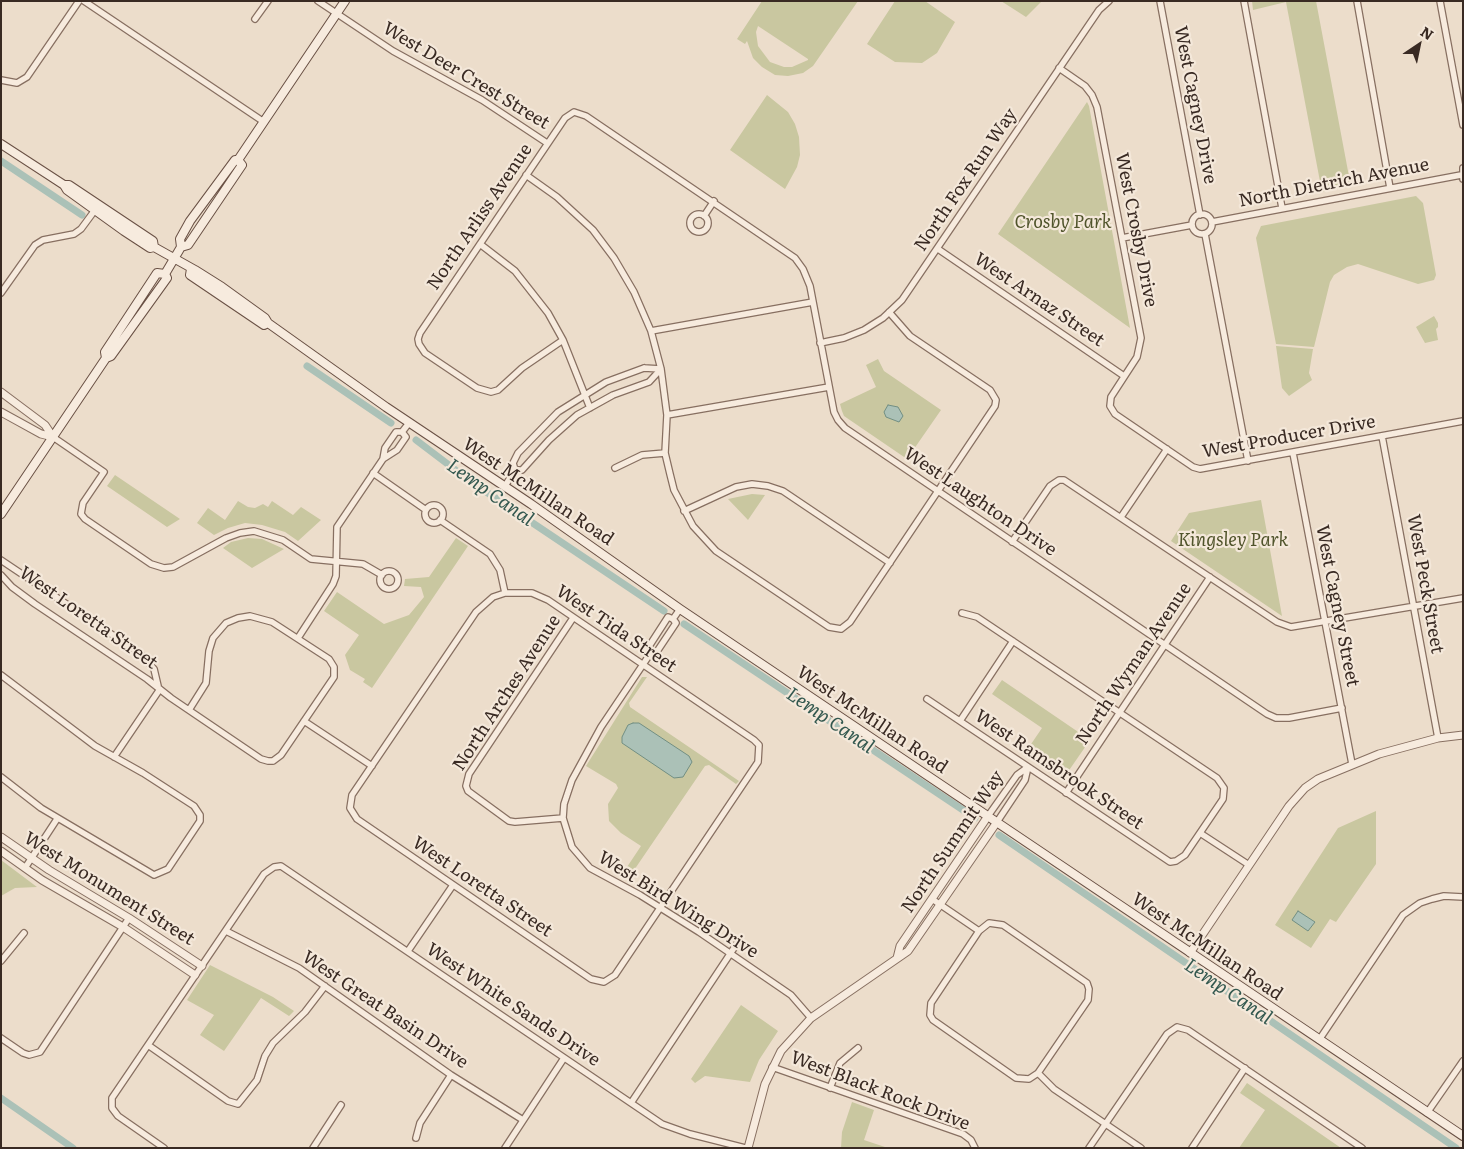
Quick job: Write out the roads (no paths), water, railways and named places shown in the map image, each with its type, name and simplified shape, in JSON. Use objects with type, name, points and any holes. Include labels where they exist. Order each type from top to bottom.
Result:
[{"type":"main road","points":[[1,514],[106,358],[105,352],[157,273],[165,274],[181,247],[188,245],[242,165],[238,160],[345,1]]},
{"type":"main road","name":"West McMillan Road","points":[[1,144],[64,185],[67,190],[150,248],[154,247],[222,287],[265,318],[268,324],[409,423],[505,486],[680,608],[1463,1136]]},
{"type":"main road","name":"West McMillan Road","points":[[64,185],[69,185],[153,241],[154,247]]},
{"type":"street","points":[[1,80],[17,83],[27,77],[79,1]]},
{"type":"street","points":[[84,1],[264,122]]},
{"type":"street","points":[[255,19],[268,1]]},
{"type":"street","name":"West Deer Crest Street","points":[[318,1],[393,51],[482,100],[547,144]]},
{"type":"street","name":"North Fox Run Way","points":[[820,343],[844,338],[864,330],[889,312],[915,283],[1059,68],[1099,10],[1109,1]]},
{"type":"street","name":"West Cagney Drive","points":[[1160,1],[1200,215]]},
{"type":"street","points":[[1244,1],[1282,208]]},
{"type":"street","points":[[1357,1],[1390,188]]},
{"type":"street","points":[[1440,1],[1463,125]]},
{"type":"street","name":"West Crosby Drive","points":[[1059,68],[1085,86],[1092,95],[1097,107],[1141,338],[1137,357],[1111,396],[1110,406]]},
{"type":"street","name":"North Arliss Avenue","points":[[563,340],[522,368],[498,390],[491,392],[477,388],[425,353],[418,344],[420,333],[526,174],[565,118],[574,112]]},
{"type":"street","name":"West Laughton Drive","points":[[574,112],[586,116],[796,258],[803,269],[813,302],[834,412],[845,428],[1267,714],[1276,718],[1289,718],[1342,708]]},
{"type":"street","points":[[1462,177],[1463,168]]},
{"type":"street","points":[[526,174],[556,197],[593,230],[614,258],[634,292],[651,330],[661,369],[667,415],[665,453],[674,490],[684,511],[702,538],[716,551],[829,627],[841,629],[850,622],[993,412],[996,400],[990,390],[910,336],[889,312]]},
{"type":"street","name":"North Dietrich Avenue","points":[[1212,222],[1390,188],[1462,177]]},
{"type":"street","points":[[704,216],[714,201]]},
{"type":"street","points":[[1,293],[35,246],[43,240],[74,234],[81,229],[96,210]]},
{"type":"street","points":[[1200,215],[1207,216],[1212,222],[1211,230],[1204,234],[1197,233],[1192,225],[1194,219],[1200,215]]},
{"type":"street","points":[[1122,238],[1192,225]]},
{"type":"street","points":[[1204,234],[1248,462]]},
{"type":"street","points":[[480,244],[498,256],[528,286],[548,313],[563,340],[590,408]]},
{"type":"street","name":"West Arnaz Street","points":[[938,249],[1124,376]]},
{"type":"street","points":[[651,330],[813,302]]},
{"type":"street","points":[[516,470],[513,463],[518,453],[544,425],[584,394],[622,375],[644,368],[661,369]]},
{"type":"street","points":[[516,470],[522,470],[549,440],[590,408],[649,382],[661,369]]},
{"type":"street","points":[[667,415],[829,386]]},
{"type":"street","points":[[1,392],[45,425],[53,437]]},
{"type":"street","name":"West Producer Drive","points":[[1110,406],[1114,414],[1193,467],[1200,469],[1248,462],[1463,421]]},
{"type":"street","points":[[1,412],[41,434],[53,437],[104,472],[83,503],[81,514],[88,522],[151,564],[164,568],[181,564],[240,533],[254,531],[283,540],[311,559],[363,564],[382,575]]},
{"type":"street","points":[[402,432],[409,423]]},
{"type":"street","points":[[383,459],[385,448],[396,432],[402,432]]},
{"type":"street","points":[[298,638],[333,584],[336,576],[337,527],[383,459],[397,450],[406,437],[402,432]]},
{"type":"street","name":"West Peck Street","points":[[1382,436],[1438,738]]},
{"type":"street","points":[[1121,517],[1167,449]]},
{"type":"street","points":[[615,468],[642,455],[665,453]]},
{"type":"street","name":"West Cagney Street","points":[[1293,453],[1352,764]]},
{"type":"street","points":[[505,486],[516,470]]},
{"type":"street","points":[[373,473],[426,510]]},
{"type":"street","points":[[1012,542],[1050,486],[1059,480],[1069,482],[1277,622],[1291,627],[1463,598]]},
{"type":"street","points":[[684,511],[736,487],[752,484],[768,486],[783,491],[890,563]]},
{"type":"street","points":[[430,506],[439,507],[442,512],[440,520],[436,523],[428,521],[425,516],[426,510],[430,506]]},
{"type":"street","points":[[189,710],[206,683],[209,651],[216,633],[226,623],[250,616],[272,622],[329,659],[334,667],[334,677],[304,721],[372,766],[476,612],[493,597],[505,593],[500,570],[490,554],[440,520]]},
{"type":"street","name":"West Loretta Street","points":[[1,560],[141,654],[154,669],[159,687]]},
{"type":"street","name":"West Loretta Street","points":[[1,575],[12,587],[35,604],[159,687],[261,760],[273,761],[281,755],[304,721]]},
{"type":"street","name":"North Wyman Avenue","points":[[1066,793],[1210,577]]},
{"type":"street","name":"West Tida Street","points":[[505,593],[532,593],[548,600],[754,740],[760,751],[758,762],[661,907]]},
{"type":"street","points":[[673,619],[680,608]]},
{"type":"street","points":[[962,613],[977,617],[1217,778],[1224,788],[1223,799],[1200,833],[1249,865]]},
{"type":"street","points":[[563,818],[564,804],[572,780],[601,727],[648,657],[654,656],[676,623],[673,619],[668,617],[646,651],[648,657]]},
{"type":"street","name":"North Arches Avenue","points":[[563,818],[515,822],[508,820],[472,796],[466,786],[469,774],[574,618]]},
{"type":"street","points":[[960,721],[1013,641]]},
{"type":"street","points":[[1,675],[35,698],[77,734],[194,806],[200,815],[198,826],[168,869],[160,875],[149,874],[114,849],[57,819],[1,776]]},
{"type":"street","points":[[114,758],[159,687]]},
{"type":"street","name":"West Ramsbrook Street","points":[[927,699],[1164,859],[1176,861],[1185,855],[1200,833]]},
{"type":"street","points":[[1190,953],[1289,806],[1305,788],[1352,764],[1406,746],[1438,738],[1463,735]]},
{"type":"street","name":"West Loretta Street","points":[[372,766],[352,795],[350,808],[357,819],[591,979],[604,982],[616,975],[661,907]]},
{"type":"street","name":"North Summit Way","points":[[897,958],[900,946],[988,816],[1017,775],[1028,767]]},
{"type":"street","name":"North Summit Way","points":[[746,1148],[772,1067],[794,1034],[811,1018],[908,951],[1025,780],[1028,767]]},
{"type":"street","name":"West Bird Wing Drive","points":[[563,818],[568,839],[583,862],[599,874],[661,907],[791,995],[811,1018]]},
{"type":"street","points":[[25,868],[57,819]]},
{"type":"street","name":"West Monument Street","points":[[1,837],[31,859],[129,918],[202,966]]},
{"type":"street","name":"West Monument Street","points":[[1,851],[25,868],[124,927],[195,975]]},
{"type":"street","name":"West White Sands Drive","points":[[226,931],[264,874],[274,867],[287,869],[408,951],[489,1009],[662,1124],[676,1130],[746,1148]]},
{"type":"street","points":[[408,951],[453,885]]},
{"type":"street","points":[[1319,1040],[1403,915],[1420,904],[1444,896],[1463,897]]},
{"type":"street","points":[[932,899],[979,931]]},
{"type":"street","points":[[1,1038],[22,1053],[34,1055],[42,1050],[129,918]]},
{"type":"street","points":[[989,923],[1003,926],[1082,979],[1089,989],[1088,1000],[1038,1073],[1029,1079],[1016,1078],[937,1024],[930,1015],[931,1003],[979,931],[989,923]]},
{"type":"street","points":[[164,1148],[118,1116],[112,1108],[112,1098],[226,931]]},
{"type":"street","name":"West Great Basin Drive","points":[[226,931],[299,968],[451,1075],[523,1120]]},
{"type":"street","points":[[1,961],[24,933]]},
{"type":"street","points":[[630,1102],[738,942]]},
{"type":"street","points":[[148,1045],[228,1101],[238,1104],[257,1080],[265,1056],[273,1043],[305,1012],[325,986]]},
{"type":"street","points":[[1089,1148],[1167,1034],[1177,1027],[1188,1030],[1362,1148]]},
{"type":"street","points":[[830,1088],[840,1064],[858,1048]]},
{"type":"street","points":[[505,1148],[564,1058]]},
{"type":"street","points":[[1428,1113],[1463,1061]]},
{"type":"street","name":"West Black Rock Drive","points":[[772,1067],[963,1134],[975,1147]]},
{"type":"street","points":[[1192,1148],[1245,1068]]},
{"type":"street","points":[[1038,1073],[1054,1089],[1141,1148]]},
{"type":"street","points":[[416,1138],[420,1123],[451,1075]]},
{"type":"street","points":[[313,1148],[341,1105]]},
{"type":"waterway","name":"Lemp Canal","points":[[1,161],[82,215]]},
{"type":"waterway","name":"Lemp Canal","points":[[307,366],[391,423]]},
{"type":"waterway","name":"Lemp Canal","points":[[416,440],[470,481],[664,611]]},
{"type":"waterway","name":"Lemp Canal","points":[[684,624],[975,818]]},
{"type":"waterway","name":"Lemp Canal","points":[[999,835],[1456,1148]]},
{"type":"waterway","points":[[1,1098],[73,1148]]},
{"type":"park label","name":"Crosby Park","points":[[1063,223]]},
{"type":"park label","name":"Kingsley Park","points":[[1233,541]]}]
